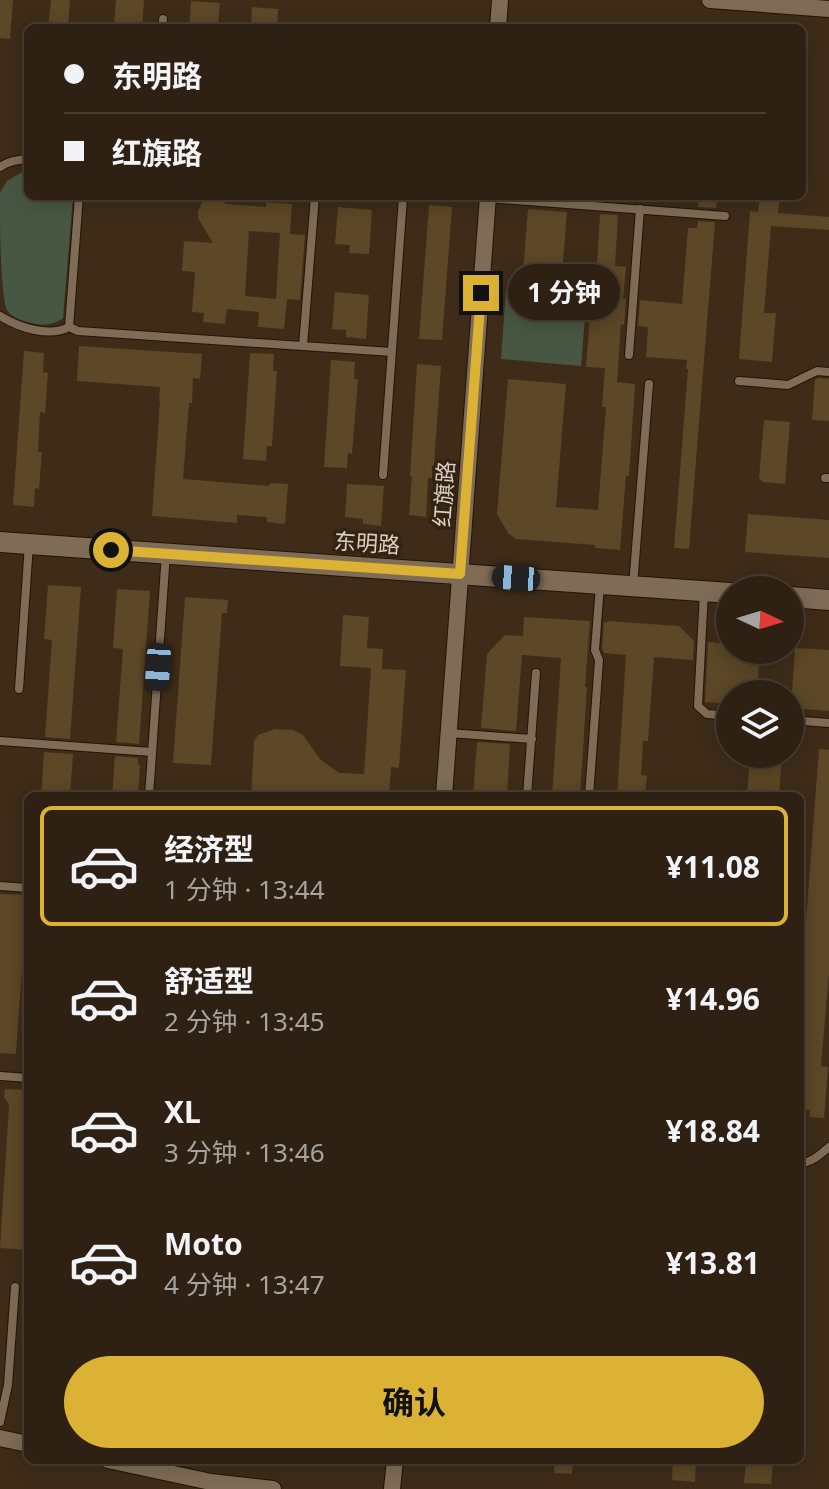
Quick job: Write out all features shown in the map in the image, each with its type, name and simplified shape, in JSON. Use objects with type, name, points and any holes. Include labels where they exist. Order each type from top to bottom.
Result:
[{"type":"street","points":[[498,24],[500,0]]},
{"type":"street","points":[[710,0],[829,9]]},
{"type":"street","name":"红旗路","points":[[444,792],[488,200]]},
{"type":"street","name":"东明路","points":[[0,542],[716,592]]},
{"type":"street","points":[[804,598],[829,600]]},
{"type":"street","points":[[0,1438],[24,1443]]},
{"type":"street","points":[[127,1464],[211,1482],[273,1489]]},
{"type":"street","points":[[392,1489],[395,1464]]},
{"type":"lane","points":[[0,167],[24,159]]},
{"type":"lane","points":[[69,327],[79,200]]},
{"type":"lane","points":[[303,346],[315,200]]},
{"type":"lane","points":[[383,475],[403,200]]},
{"type":"lane","points":[[526,200],[725,216]]},
{"type":"lane","points":[[629,355],[640,209]]},
{"type":"lane","points":[[0,317],[19,326],[54,332],[69,327],[78,331],[392,352]]},
{"type":"lane","points":[[739,381],[788,385],[817,371],[829,372]]},
{"type":"lane","points":[[633,586],[649,384]]},
{"type":"lane","points":[[19,689],[29,544]]},
{"type":"lane","points":[[149,792],[166,553]]},
{"type":"lane","points":[[589,792],[599,660],[595,650],[600,584]]},
{"type":"lane","points":[[704,591],[698,706],[707,714],[716,715]]},
{"type":"lane","points":[[527,792],[536,673]]},
{"type":"lane","points":[[804,721],[829,723]]},
{"type":"lane","points":[[448,733],[532,739]]},
{"type":"lane","points":[[0,741],[152,752]]},
{"type":"lane","points":[[0,886],[24,888]]},
{"type":"lane","points":[[0,1076],[24,1078]]},
{"type":"lane","points":[[804,1164],[829,1147]]},
{"type":"lane","points":[[0,1422],[8,1385],[15,1287]]},
{"type":"green space","points":[[24,172],[24,200],[73,200],[63,318],[51,324],[25,321],[7,310],[3,288],[0,193],[7,181]]},
{"type":"green space","points":[[565,265],[589,266],[581,366],[501,359],[506,290],[562,294]]},
{"type":"building","points":[[0,0],[13,0],[10,39],[0,38]]},
{"type":"building","points":[[51,0],[70,0],[68,24],[48,24]]},
{"type":"building","points":[[116,0],[144,0],[142,24],[114,24]]},
{"type":"building","points":[[191,1],[220,3],[218,24],[189,24]]},
{"type":"building","points":[[252,7],[278,9],[277,24],[251,24]]},
{"type":"building","points":[[206,200],[266,207],[266,202],[292,204],[290,234],[305,235],[300,300],[287,299],[284,329],[258,327],[259,312],[227,309],[225,324],[203,322],[204,313],[192,312],[195,272],[182,271],[184,241],[213,243],[198,218],[198,211]],"holes":[[[249,231],[280,233],[276,299],[245,296]]]},
{"type":"building","points":[[699,200],[717,200],[716,208],[698,207]]},
{"type":"building","points":[[760,200],[780,200],[778,213],[829,217],[829,230],[771,226],[764,313],[776,313],[772,362],[739,359],[750,211],[758,212]]},
{"type":"building","points":[[429,205],[452,207],[442,340],[419,339]]},
{"type":"building","points":[[338,207],[372,210],[369,254],[349,253],[350,245],[335,244]]},
{"type":"building","points":[[528,209],[567,212],[561,287],[522,284]]},
{"type":"building","points":[[600,214],[618,215],[615,266],[626,267],[623,299],[626,299],[617,382],[635,384],[620,550],[516,539],[508,533],[497,514],[508,379],[566,384],[556,507],[598,510],[606,407],[602,407],[605,368],[586,367]]},
{"type":"building","points":[[698,221],[715,222],[689,549],[674,548],[687,360],[646,357],[648,327],[638,326],[640,300],[682,304],[688,228],[697,228]]},
{"type":"building","points":[[335,292],[369,295],[366,339],[346,337],[346,330],[332,329]]},
{"type":"building","points":[[79,346],[202,354],[200,379],[193,378],[192,403],[189,403],[183,479],[269,486],[270,483],[288,484],[285,524],[267,522],[267,517],[237,515],[237,523],[152,516],[160,387],[77,381]]},
{"type":"building","points":[[24,351],[44,353],[43,372],[48,373],[45,413],[40,412],[38,452],[42,452],[34,507],[13,505]]},
{"type":"building","points":[[250,353],[274,354],[273,371],[277,371],[272,446],[267,446],[266,461],[243,459]]},
{"type":"building","points":[[331,360],[355,362],[354,379],[358,379],[352,454],[348,453],[347,468],[324,467]]},
{"type":"building","points":[[417,364],[441,366],[433,478],[428,478],[426,517],[409,515]]},
{"type":"building","points":[[829,379],[829,421],[812,420],[815,380]]},
{"type":"building","points":[[764,420],[790,422],[785,484],[763,482],[759,478]]},
{"type":"building","points":[[347,484],[384,486],[381,526],[363,524],[363,519],[345,517]]},
{"type":"building","points":[[748,514],[829,520],[829,558],[745,552]]},
{"type":"building","points":[[48,585],[81,587],[70,739],[45,737],[52,640],[44,639]]},
{"type":"building","points":[[117,589],[150,591],[139,744],[116,742],[123,649],[113,648]]},
{"type":"building","points":[[185,597],[228,600],[227,613],[222,613],[211,765],[173,763]]},
{"type":"building","points":[[343,615],[369,617],[367,648],[383,649],[382,669],[406,670],[399,768],[391,767],[389,792],[251,792],[254,741],[258,735],[275,729],[293,730],[303,735],[320,759],[339,773],[364,774],[371,668],[340,666]]},
{"type":"building","points":[[524,617],[590,621],[580,792],[552,792],[561,658],[522,655],[516,731],[481,728],[487,654],[505,635],[523,636]]},
{"type":"building","points":[[604,622],[679,626],[694,641],[693,660],[654,657],[648,741],[643,741],[641,775],[647,776],[645,792],[617,792],[626,655],[604,653]]},
{"type":"building","points":[[708,642],[716,643],[716,664],[759,664],[758,680],[716,680],[716,703],[705,702]]},
{"type":"building","points":[[804,649],[829,650],[829,711],[804,709],[804,680],[793,680],[794,664],[804,664]]},
{"type":"building","points":[[477,742],[510,744],[507,792],[473,792]]},
{"type":"building","points":[[819,749],[829,750],[829,973],[821,1066],[828,1067],[824,1118],[809,1117],[810,1110],[804,1109],[804,948]]},
{"type":"building","points":[[44,752],[73,754],[70,792],[41,792]]},
{"type":"building","points":[[115,756],[138,758],[138,792],[112,792]]},
{"type":"building","points":[[749,768],[781,768],[779,792],[747,792]]},
{"type":"building","points":[[0,894],[24,895],[16,1054],[0,1053]]},
{"type":"building","points":[[5,1089],[24,1090],[24,1250],[0,1248],[9,1105],[4,1097]]},
{"type":"building","points":[[555,1464],[573,1464],[572,1474],[554,1473]]},
{"type":"building","points":[[673,1464],[696,1464],[695,1482],[672,1480]]},
{"type":"building","points":[[746,1464],[773,1464],[771,1484],[744,1483]]},
{"type":"route","points":[[111,550],[460,574],[481,293]]}]
